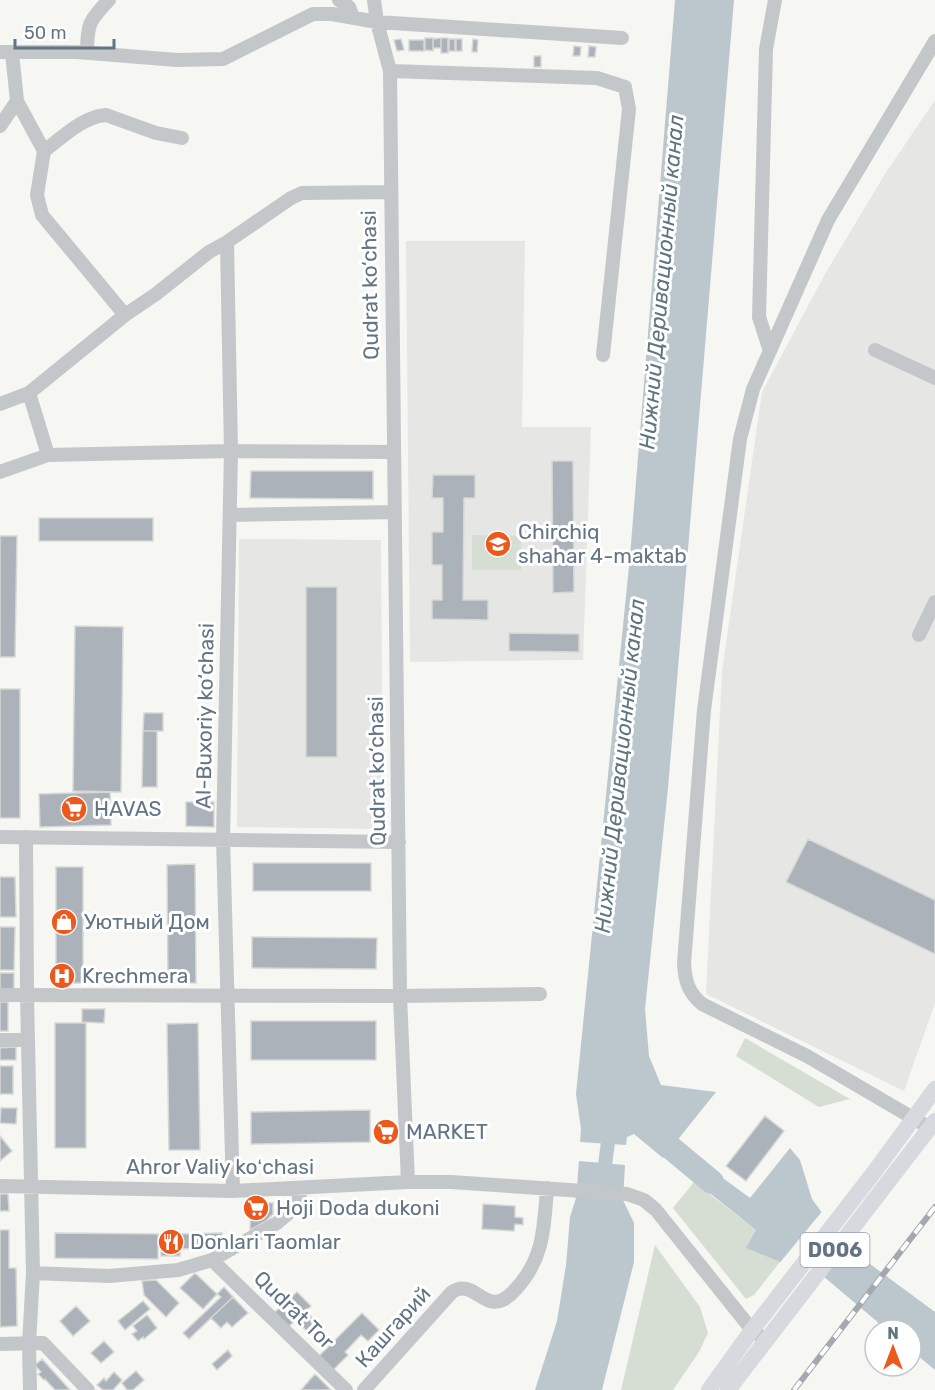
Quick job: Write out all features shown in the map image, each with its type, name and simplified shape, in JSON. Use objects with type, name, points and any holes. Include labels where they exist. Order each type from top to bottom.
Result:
[{"type":"main road","name":"D006","points":[[775,1313],[935,1089]]},
{"type":"main road","name":"D006","points":[[775,1313],[889,1181],[933,1125]]},
{"type":"main road","points":[[709,1390],[775,1313]]},
{"type":"main road","points":[[728,1390],[758,1335]]},
{"type":"street","points":[[87,53],[87,31],[92,17],[109,0]]},
{"type":"street","points":[[339,0],[349,7],[354,17]]},
{"type":"street","name":"Qudrat ko‘chasi","points":[[374,0],[377,22],[390,71],[400,996],[408,1182]]},
{"type":"street","points":[[770,351],[759,317],[766,49],[775,0]]},
{"type":"street","points":[[125,315],[42,215],[37,195],[44,151],[17,101],[6,52],[87,53],[177,60],[223,59],[313,14],[332,14],[377,22],[622,38]]},
{"type":"street","points":[[933,1125],[915,1118],[807,1056],[702,1004],[693,997],[687,986],[684,963],[704,710],[740,439],[753,389],[828,220],[935,41]]},
{"type":"street","points":[[390,71],[597,78],[626,87],[629,109],[603,355]]},
{"type":"street","points":[[0,126],[17,101]]},
{"type":"street","points":[[44,151],[83,122],[106,115],[156,133],[182,138]]},
{"type":"street","name":"Qudrat ko‘chasi","points":[[0,404],[29,393],[125,315],[156,294],[209,252],[291,198],[303,193],[390,192]]},
{"type":"street","name":"Al-Buxoriy ko‘chasi","points":[[227,242],[231,451],[223,839],[233,1191]]},
{"type":"street","points":[[875,350],[935,378]]},
{"type":"street","points":[[29,393],[48,455]]},
{"type":"street","points":[[0,472],[48,455],[231,451],[394,452]]},
{"type":"street","points":[[230,515],[394,512]]},
{"type":"street","points":[[919,635],[935,602]]},
{"type":"street","points":[[0,837],[399,842]]},
{"type":"street","points":[[26,837],[33,1273],[30,1390]]},
{"type":"street","points":[[0,995],[540,994]]},
{"type":"street","points":[[0,1040],[28,1040]]},
{"type":"street","points":[[408,1182],[451,1182],[627,1194],[644,1200],[656,1210],[758,1335]]},
{"type":"street","name":"Ahror Valiy koʻchasi","points":[[0,1186],[233,1191],[408,1182]]},
{"type":"street","points":[[33,1273],[109,1276],[178,1270],[212,1260],[276,1223],[296,1207],[303,1188]]},
{"type":"street","name":"Кашгарий","points":[[364,1390],[452,1292],[458,1288],[469,1289],[490,1301],[499,1301],[504,1300],[526,1278],[536,1260],[544,1229],[547,1188]]},
{"type":"street","name":"Qudrat Tor","points":[[212,1260],[346,1390]]},
{"type":"street","points":[[0,1344],[43,1343],[88,1390]]},
{"type":"shaded area","points":[[935,100],[935,1003],[904,1091],[706,994],[722,671],[762,392],[825,274],[885,174]]},
{"type":"shaded area","name":"Chirchiq shahar 4-maktab","points":[[406,241],[525,241],[522,427],[591,427],[583,660],[410,662]]},
{"type":"shaded area","points":[[472,535],[521,536],[521,570],[472,570]]},
{"type":"shaded area","points":[[239,539],[381,540],[383,829],[237,827]]},
{"type":"shaded area","points":[[745,1038],[850,1099],[819,1107],[736,1056]]},
{"type":"shaded area","points":[[694,1182],[756,1230],[747,1248],[780,1262],[754,1295],[746,1299],[673,1208]]},
{"type":"shaded area","points":[[655,1245],[700,1307],[708,1333],[699,1352],[673,1390],[621,1390]]},
{"type":"water","points":[[675,0],[734,0],[668,788],[645,1009],[649,1056],[661,1085],[716,1092],[663,1158],[634,1134],[627,1137],[626,1145],[580,1142],[581,1129],[576,1094],[630,556]]},
{"type":"water","points":[[790,1148],[800,1160],[812,1199],[847,1247],[935,1312],[935,1370],[923,1360],[923,1318],[873,1318],[823,1276],[746,1248],[756,1230],[682,1171],[693,1156],[750,1198]]},
{"type":"water","points":[[579,1161],[625,1165],[623,1200],[634,1223],[634,1262],[602,1390],[535,1390],[557,1321],[566,1265],[570,1217],[576,1198]]},
{"type":"pier","points":[[824,1209],[849,1244],[821,1279],[778,1265]]},
{"type":"building","points":[[425,38],[433,38],[433,51],[425,50]]},
{"type":"building","points":[[441,38],[441,48],[433,48],[433,39]]},
{"type":"building","points":[[441,38],[448,38],[448,53],[441,53]]},
{"type":"building","points":[[401,39],[404,50],[397,51],[394,40]]},
{"type":"building","points":[[449,39],[455,39],[455,51],[449,51]]},
{"type":"building","points":[[456,39],[462,39],[462,51],[456,51]]},
{"type":"building","points":[[473,39],[478,40],[477,52],[472,52]]},
{"type":"building","points":[[409,40],[424,40],[424,51],[409,51]]},
{"type":"building","points":[[574,46],[581,47],[580,56],[573,56]]},
{"type":"building","points":[[589,46],[596,47],[595,57],[588,57]]},
{"type":"building","points":[[534,56],[541,56],[541,67],[534,67]]},
{"type":"building","points":[[552,461],[573,461],[574,592],[553,593]]},
{"type":"building","points":[[251,471],[373,471],[373,499],[250,498]]},
{"type":"building","points":[[433,475],[475,475],[475,498],[464,498],[463,600],[488,600],[488,620],[432,619],[432,600],[442,600],[442,565],[432,565],[432,532],[443,532],[443,498],[432,498]]},
{"type":"building","points":[[39,518],[153,518],[153,541],[39,541]]},
{"type":"building","points":[[0,536],[17,536],[15,657],[0,657]]},
{"type":"building","points":[[306,587],[337,587],[337,757],[306,757]]},
{"type":"building","points":[[75,626],[123,627],[121,792],[73,791]]},
{"type":"building","points":[[509,633],[579,634],[579,652],[509,651]]},
{"type":"building","points":[[0,689],[20,689],[20,818],[0,818]]},
{"type":"building","points":[[144,713],[163,713],[163,731],[143,731]]},
{"type":"building","points":[[143,731],[157,731],[157,787],[142,787]]},
{"type":"building","points":[[110,792],[111,825],[40,827],[39,794]]},
{"type":"building","points":[[186,802],[214,802],[214,827],[186,826]]},
{"type":"building","points":[[808,839],[935,900],[935,954],[786,882]]},
{"type":"building","points":[[253,863],[371,863],[371,891],[253,891]]},
{"type":"building","points":[[195,864],[196,983],[168,983],[167,865]]},
{"type":"building","points":[[56,867],[83,867],[83,983],[56,983]]},
{"type":"building","points":[[0,877],[15,877],[16,917],[0,917]]},
{"type":"building","points":[[0,927],[15,927],[14,970],[0,970]]},
{"type":"building","points":[[252,937],[377,938],[376,969],[252,968]]},
{"type":"building","points":[[0,973],[14,973],[14,990],[0,989]]},
{"type":"building","points":[[0,1002],[8,1002],[8,1031],[0,1031]]},
{"type":"building","points":[[82,1009],[105,1009],[104,1023],[82,1022]]},
{"type":"building","points":[[251,1021],[376,1021],[376,1060],[251,1060]]},
{"type":"building","points":[[55,1023],[86,1023],[86,1148],[55,1148]]},
{"type":"building","points":[[198,1023],[200,1150],[169,1150],[167,1024]]},
{"type":"building","points":[[16,1047],[16,1060],[0,1060],[0,1048]]},
{"type":"building","points":[[0,1066],[13,1066],[13,1094],[0,1094]]},
{"type":"building","points":[[1,1108],[17,1108],[16,1124],[0,1123]]},
{"type":"building","points":[[370,1110],[370,1142],[251,1144],[251,1112]]},
{"type":"building","points":[[765,1116],[784,1131],[746,1181],[726,1166]]},
{"type":"building","points":[[0,1136],[12,1151],[0,1161]]},
{"type":"building","points":[[0,1194],[8,1194],[9,1211],[0,1211]]},
{"type":"building","points":[[251,1202],[273,1203],[273,1214],[250,1230]]},
{"type":"building","points":[[483,1204],[515,1206],[515,1217],[523,1218],[523,1225],[515,1224],[514,1231],[482,1229]]},
{"type":"building","points":[[0,1230],[9,1230],[9,1268],[16,1268],[17,1326],[0,1327]]},
{"type":"building","points":[[55,1233],[158,1234],[158,1259],[55,1258]]},
{"type":"building","points":[[222,1233],[223,1244],[212,1248],[180,1249],[180,1234]]},
{"type":"building","points":[[161,1234],[180,1234],[180,1256],[161,1256]]},
{"type":"building","points":[[195,1273],[217,1294],[203,1309],[180,1288]]},
{"type":"building","points":[[156,1280],[179,1303],[166,1317],[144,1295],[142,1281]]},
{"type":"building","points":[[224,1287],[233,1297],[189,1339],[183,1333],[221,1297],[217,1294]]},
{"type":"building","points":[[297,1292],[311,1306],[288,1327],[274,1313]]},
{"type":"building","points":[[233,1297],[248,1313],[232,1327],[227,1322],[221,1328],[211,1318]]},
{"type":"building","points":[[143,1301],[150,1309],[125,1330],[118,1321]]},
{"type":"building","points":[[76,1306],[90,1321],[73,1336],[60,1321]]},
{"type":"building","points":[[362,1313],[379,1330],[368,1341],[361,1335],[345,1352],[348,1355],[333,1370],[319,1356]]},
{"type":"building","points":[[147,1315],[157,1328],[138,1341],[132,1334],[137,1331],[133,1326]]},
{"type":"building","points":[[310,1315],[320,1326],[310,1335],[300,1324]]},
{"type":"building","points":[[104,1341],[114,1352],[101,1363],[91,1353]]},
{"type":"building","points":[[228,1350],[232,1356],[217,1370],[212,1364]]},
{"type":"building","points":[[42,1359],[70,1390],[55,1390],[38,1374],[41,1372],[35,1365]]},
{"type":"building","points":[[136,1371],[144,1380],[133,1390],[127,1390],[122,1383]]},
{"type":"building","points":[[114,1372],[122,1380],[113,1390],[103,1390],[97,1385],[104,1378],[106,1381]]},
{"type":"building","points":[[315,1374],[331,1390],[301,1390]]},
{"type":"waterway","name":"Нижний Деривационный канал","points":[[603,1181],[610,1126]]},
{"type":"waterway","points":[[647,1128],[712,1182]]},
{"type":"railway","points":[[794,1390],[935,1207]]},
{"type":"place","name":"Chirchiq shahar 4-maktab","points":[[498,544]]},
{"type":"place","name":"HAVAS","points":[[74,809]]},
{"type":"place","name":"Уютный Дом","points":[[64,922]]},
{"type":"place","name":"Krechmera","points":[[62,976]]},
{"type":"place","name":"MARKET","points":[[386,1132]]},
{"type":"place","name":"Hoji Doda dukoni","points":[[256,1208]]},
{"type":"place","name":"Donlari Taomlar","points":[[171,1242]]}]
